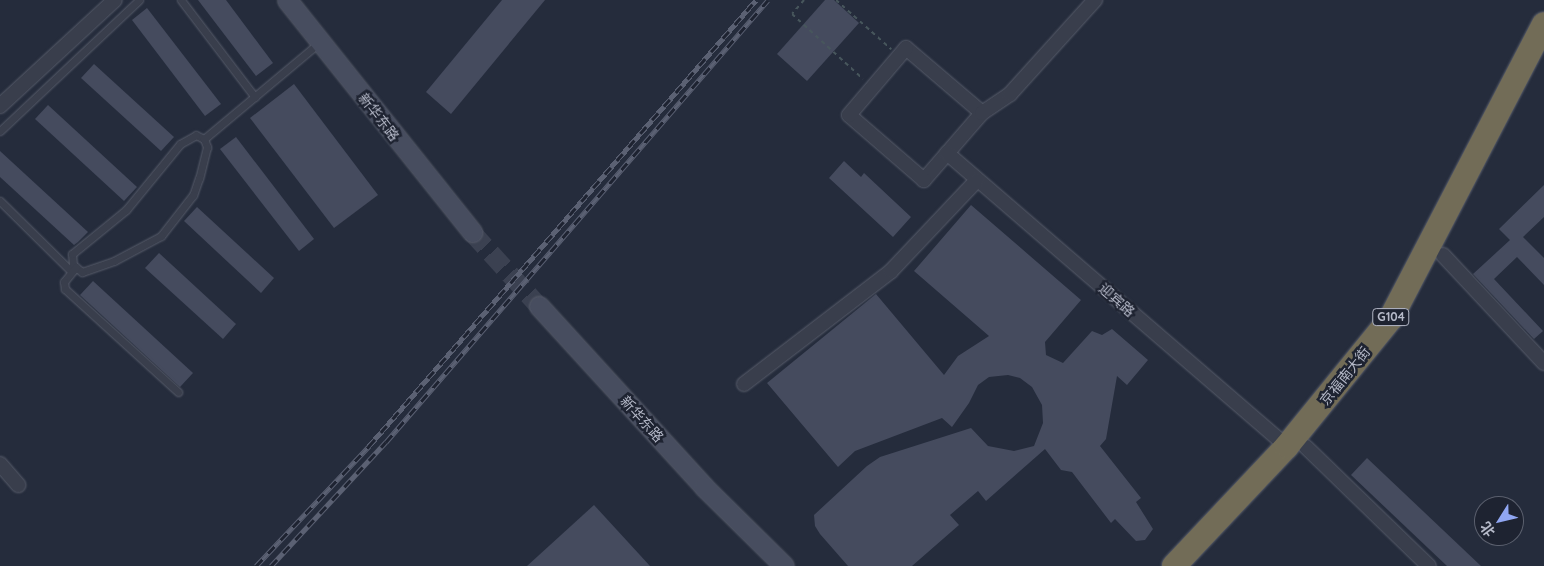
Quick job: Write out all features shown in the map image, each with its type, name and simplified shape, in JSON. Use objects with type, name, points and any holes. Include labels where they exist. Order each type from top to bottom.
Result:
[{"type":"highway","name":"京福南大街","points":[[1174,566],[1297,447],[1390,318],[1544,24]]},
{"type":"highway","name":"京福南大街","points":[[1196,566],[1297,447],[1403,327],[1443,255],[1544,57]]},
{"type":"main road","name":"新华东路","points":[[287,0],[472,232]]},
{"type":"main road","name":"新华东路","points":[[539,306],[704,487],[784,566]]},
{"type":"main road","name":"新华东路","points":[[704,487],[766,566]]},
{"type":"street","points":[[0,106],[115,0]]},
{"type":"street","points":[[982,113],[906,48],[849,115],[924,180],[982,113],[1010,94],[1095,0]]},
{"type":"street","name":"迎宾路","points":[[947,153],[1297,447],[1429,566]]},
{"type":"street","points":[[744,384],[891,271],[977,180]]},
{"type":"street","points":[[1443,255],[1544,363]]},
{"type":"street","points":[[0,464],[18,485]]},
{"type":"lane","points":[[0,131],[139,0]]},
{"type":"lane","points":[[181,0],[255,97]]},
{"type":"lane","points":[[204,139],[320,42]]},
{"type":"lane","points":[[73,269],[70,259],[72,254],[131,205],[180,144],[196,135],[204,139]]},
{"type":"lane","points":[[0,202],[73,269],[82,272],[114,262],[162,236],[193,195],[207,153],[204,139]]},
{"type":"lane","points":[[73,269],[64,282],[64,289],[178,392]]},
{"type":"path","points":[[804,0],[792,14],[872,88]]},
{"type":"path","points":[[836,0],[899,56]]},
{"type":"building","points":[[198,0],[226,0],[273,63],[256,76]]},
{"type":"building","points":[[502,0],[545,0],[451,114],[426,92]]},
{"type":"building","points":[[825,0],[834,0],[859,23],[807,81],[777,54]]},
{"type":"building","points":[[147,8],[221,104],[205,116],[132,20]]},
{"type":"building","points":[[94,64],[174,137],[161,151],[81,78]]},
{"type":"building","points":[[294,84],[378,195],[334,228],[250,118]]},
{"type":"building","points":[[48,105],[137,187],[124,201],[35,119]]},
{"type":"building","points":[[236,137],[314,239],[299,251],[220,149]]},
{"type":"building","points":[[0,151],[88,232],[78,242],[74,245],[0,177]]},
{"type":"building","points":[[844,161],[861,177],[864,173],[911,217],[893,237],[829,178]]},
{"type":"building","points":[[1544,185],[1544,217],[1523,237],[1544,258],[1544,285],[1517,257],[1494,279],[1543,331],[1534,339],[1473,274],[1510,240],[1499,229]]},
{"type":"building","points":[[971,205],[1081,300],[1045,342],[1046,355],[1063,363],[1092,331],[1102,335],[1112,329],[1148,360],[1127,385],[1117,376],[1106,439],[1100,446],[1141,498],[1136,502],[1153,529],[1145,540],[1136,541],[1115,519],[1111,523],[1072,472],[1061,470],[1045,449],[986,501],[978,491],[950,515],[959,525],[912,566],[848,566],[820,534],[815,526],[814,515],[867,466],[880,457],[971,428],[988,446],[1014,451],[1034,446],[1043,423],[1042,405],[1032,387],[1020,378],[1008,375],[989,377],[978,385],[969,403],[952,427],[942,418],[855,451],[838,467],[767,383],[876,294],[944,375],[958,356],[989,336],[914,271]]},
{"type":"building","points":[[197,207],[274,278],[261,293],[184,221]]},
{"type":"building","points":[[159,253],[236,324],[223,339],[145,268]]},
{"type":"building","points":[[93,281],[193,373],[180,387],[80,295]]},
{"type":"building","points":[[1367,458],[1481,566],[1447,566],[1351,475]]},
{"type":"building","points":[[594,505],[650,566],[527,566]]},
{"type":"tunnel","points":[[472,232],[539,306]]},
{"type":"railway","points":[[256,566],[369,446],[756,0]]},
{"type":"railway","points":[[271,566],[386,442],[768,0]]}]
